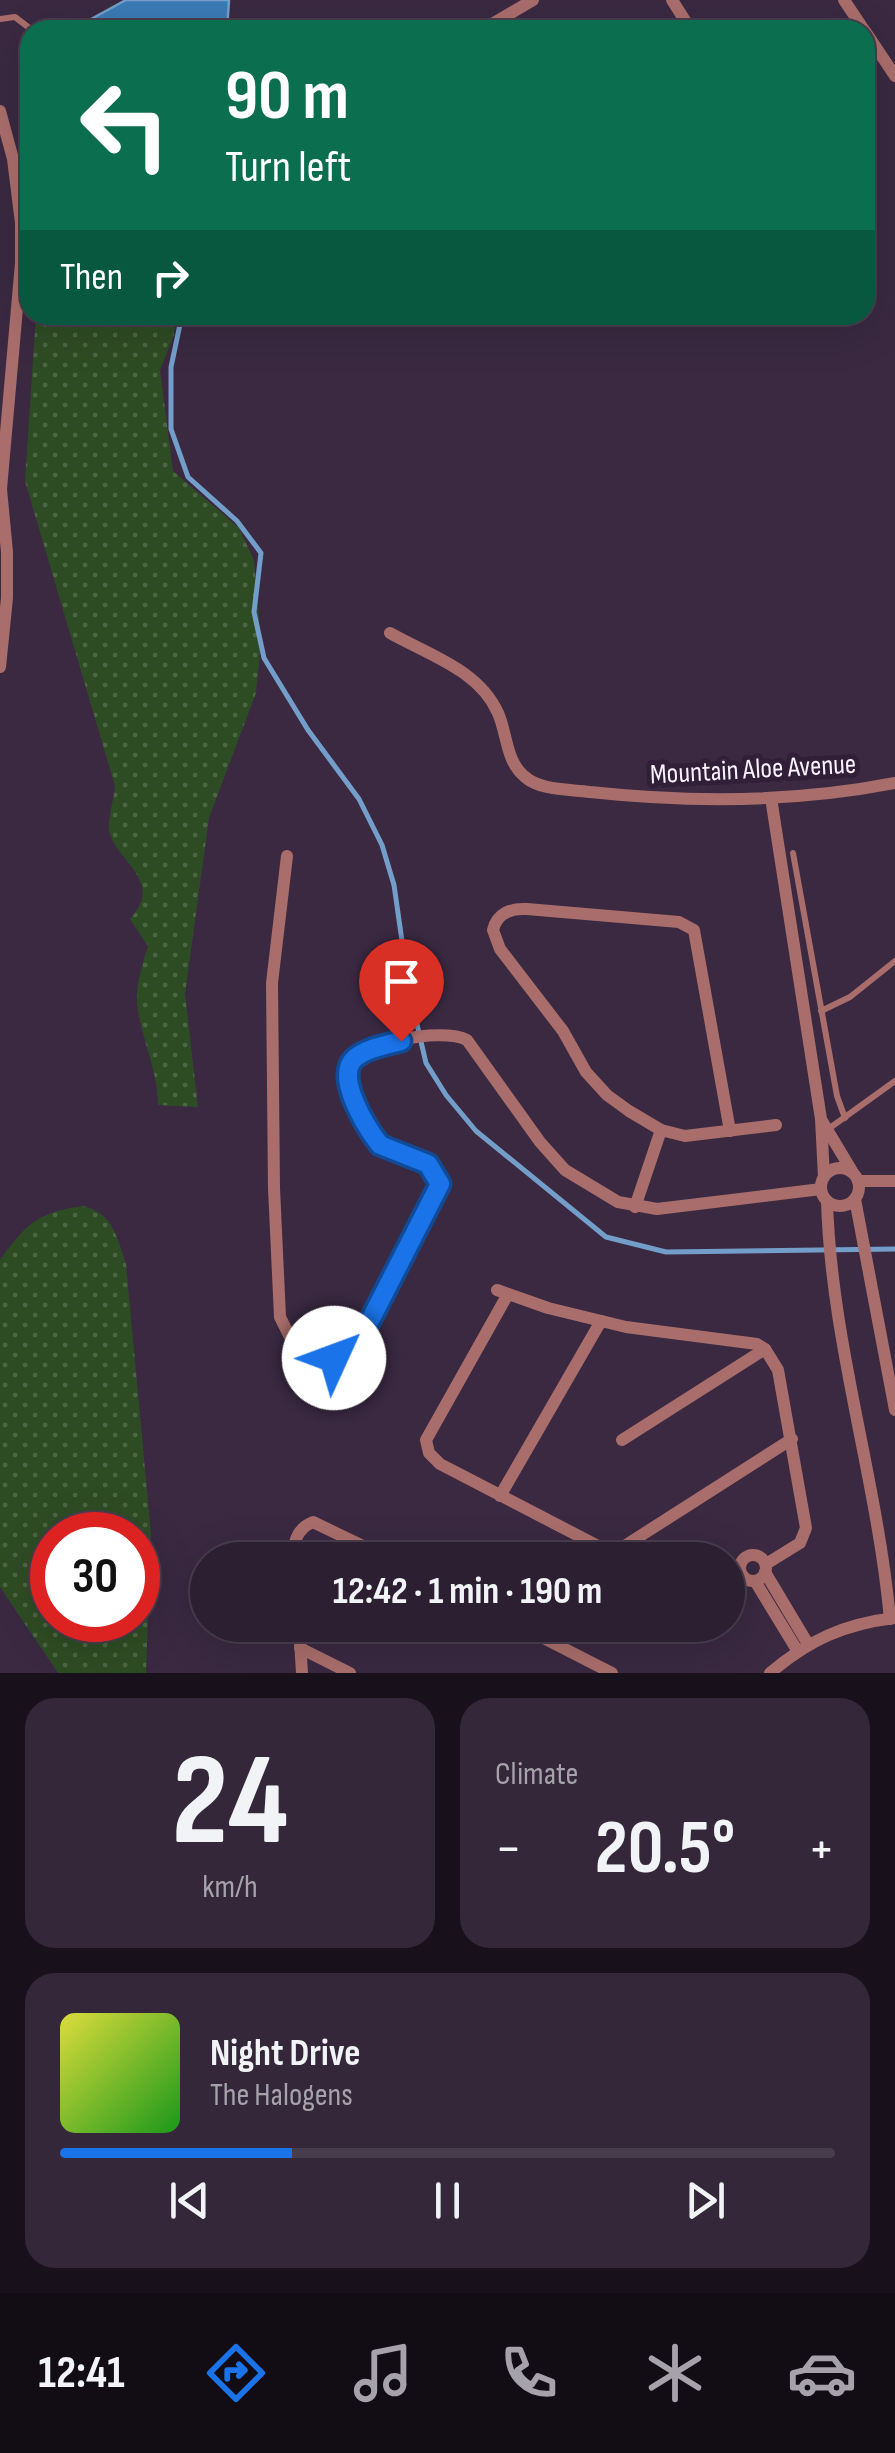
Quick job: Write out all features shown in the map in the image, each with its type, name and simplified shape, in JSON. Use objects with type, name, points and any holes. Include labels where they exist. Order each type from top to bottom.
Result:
[{"type":"street","points":[[499,20],[533,0]]},
{"type":"street","points":[[875,47],[895,76]]},
{"type":"street","points":[[0,111],[13,158],[20,209]]},
{"type":"street","points":[[0,666],[8,598],[8,552],[0,490],[20,274]]},
{"type":"street","name":"Mountain Aloe Avenue","points":[[390,633],[476,681],[496,707],[517,770],[536,785],[656,800],[771,798],[849,792],[895,783]]},
{"type":"street","points":[[770,1673],[802,1647],[837,1629],[893,1618],[838,1313],[828,1244],[823,1128],[771,798]]},
{"type":"street","points":[[286,856],[272,983],[274,1188],[280,1317],[292,1340],[334,1358],[350,1354],[440,1184],[428,1164],[380,1145],[348,1086],[348,1069],[358,1056],[401,1041],[438,1034],[467,1040],[564,1170],[600,1194],[635,1207],[672,1208],[824,1189],[840,1168],[855,1176],[895,1181]]},
{"type":"street","points":[[730,1131],[694,930],[679,922],[527,908],[506,911],[495,923],[496,942],[563,1031],[586,1072],[607,1096],[661,1130],[686,1136],[730,1131],[776,1125]]},
{"type":"street","points":[[823,1128],[855,1176],[855,1199],[895,1406]]},
{"type":"street","points":[[635,1207],[661,1130]]},
{"type":"street","points":[[824,1189],[844,1206],[855,1199]]},
{"type":"street","points":[[589,1542],[440,1464],[430,1453],[426,1440],[503,1292],[601,1322],[757,1344],[765,1349],[778,1370],[805,1536],[792,1550],[745,1579]]},
{"type":"street","points":[[500,1496],[601,1322]]},
{"type":"street","points":[[622,1440],[765,1349]]},
{"type":"street","points":[[640,1542],[792,1439]]},
{"type":"street","points":[[295,1542],[296,1535],[313,1522],[355,1542]]},
{"type":"street","points":[[757,1573],[802,1647]]},
{"type":"street","points":[[300,1642],[302,1673]]},
{"type":"street","points":[[551,1642],[612,1673]]},
{"type":"street","points":[[300,1648],[350,1673]]},
{"type":"lane","points":[[792,854],[837,1096],[846,1118]]},
{"type":"lane","points":[[821,1011],[850,998],[895,961]]},
{"type":"lane","points":[[823,1128],[846,1118],[895,1081]]},
{"type":"green space","points":[[35,325],[175,325],[160,370],[173,471],[239,528],[254,560],[261,643],[256,693],[209,818],[185,994],[198,1107],[158,1105],[156,1080],[137,1002],[148,946],[130,919],[143,892],[140,880],[111,838],[109,821],[115,786],[25,481]]},
{"type":"green space","points":[[83,1206],[101,1214],[112,1228],[126,1264],[149,1512],[30,1512],[30,1631],[0,1587],[0,1260],[34,1222]]},
{"type":"green space","points":[[37,1642],[147,1642],[146,1673],[58,1673]]},
{"type":"water","points":[[126,0],[229,0],[228,20],[89,20]]},
{"type":"waterway","points":[[180,325],[171,367],[171,429],[188,477],[237,521],[261,553],[254,612],[264,658],[308,730],[359,799],[382,845],[394,885],[409,990],[426,1063],[446,1095],[476,1131],[606,1237],[666,1252],[895,1249]]},
{"type":"route","points":[[334,1358],[350,1354],[358,1344],[440,1184],[428,1164],[380,1145],[348,1086],[348,1069],[358,1056],[401,1041]]}]
